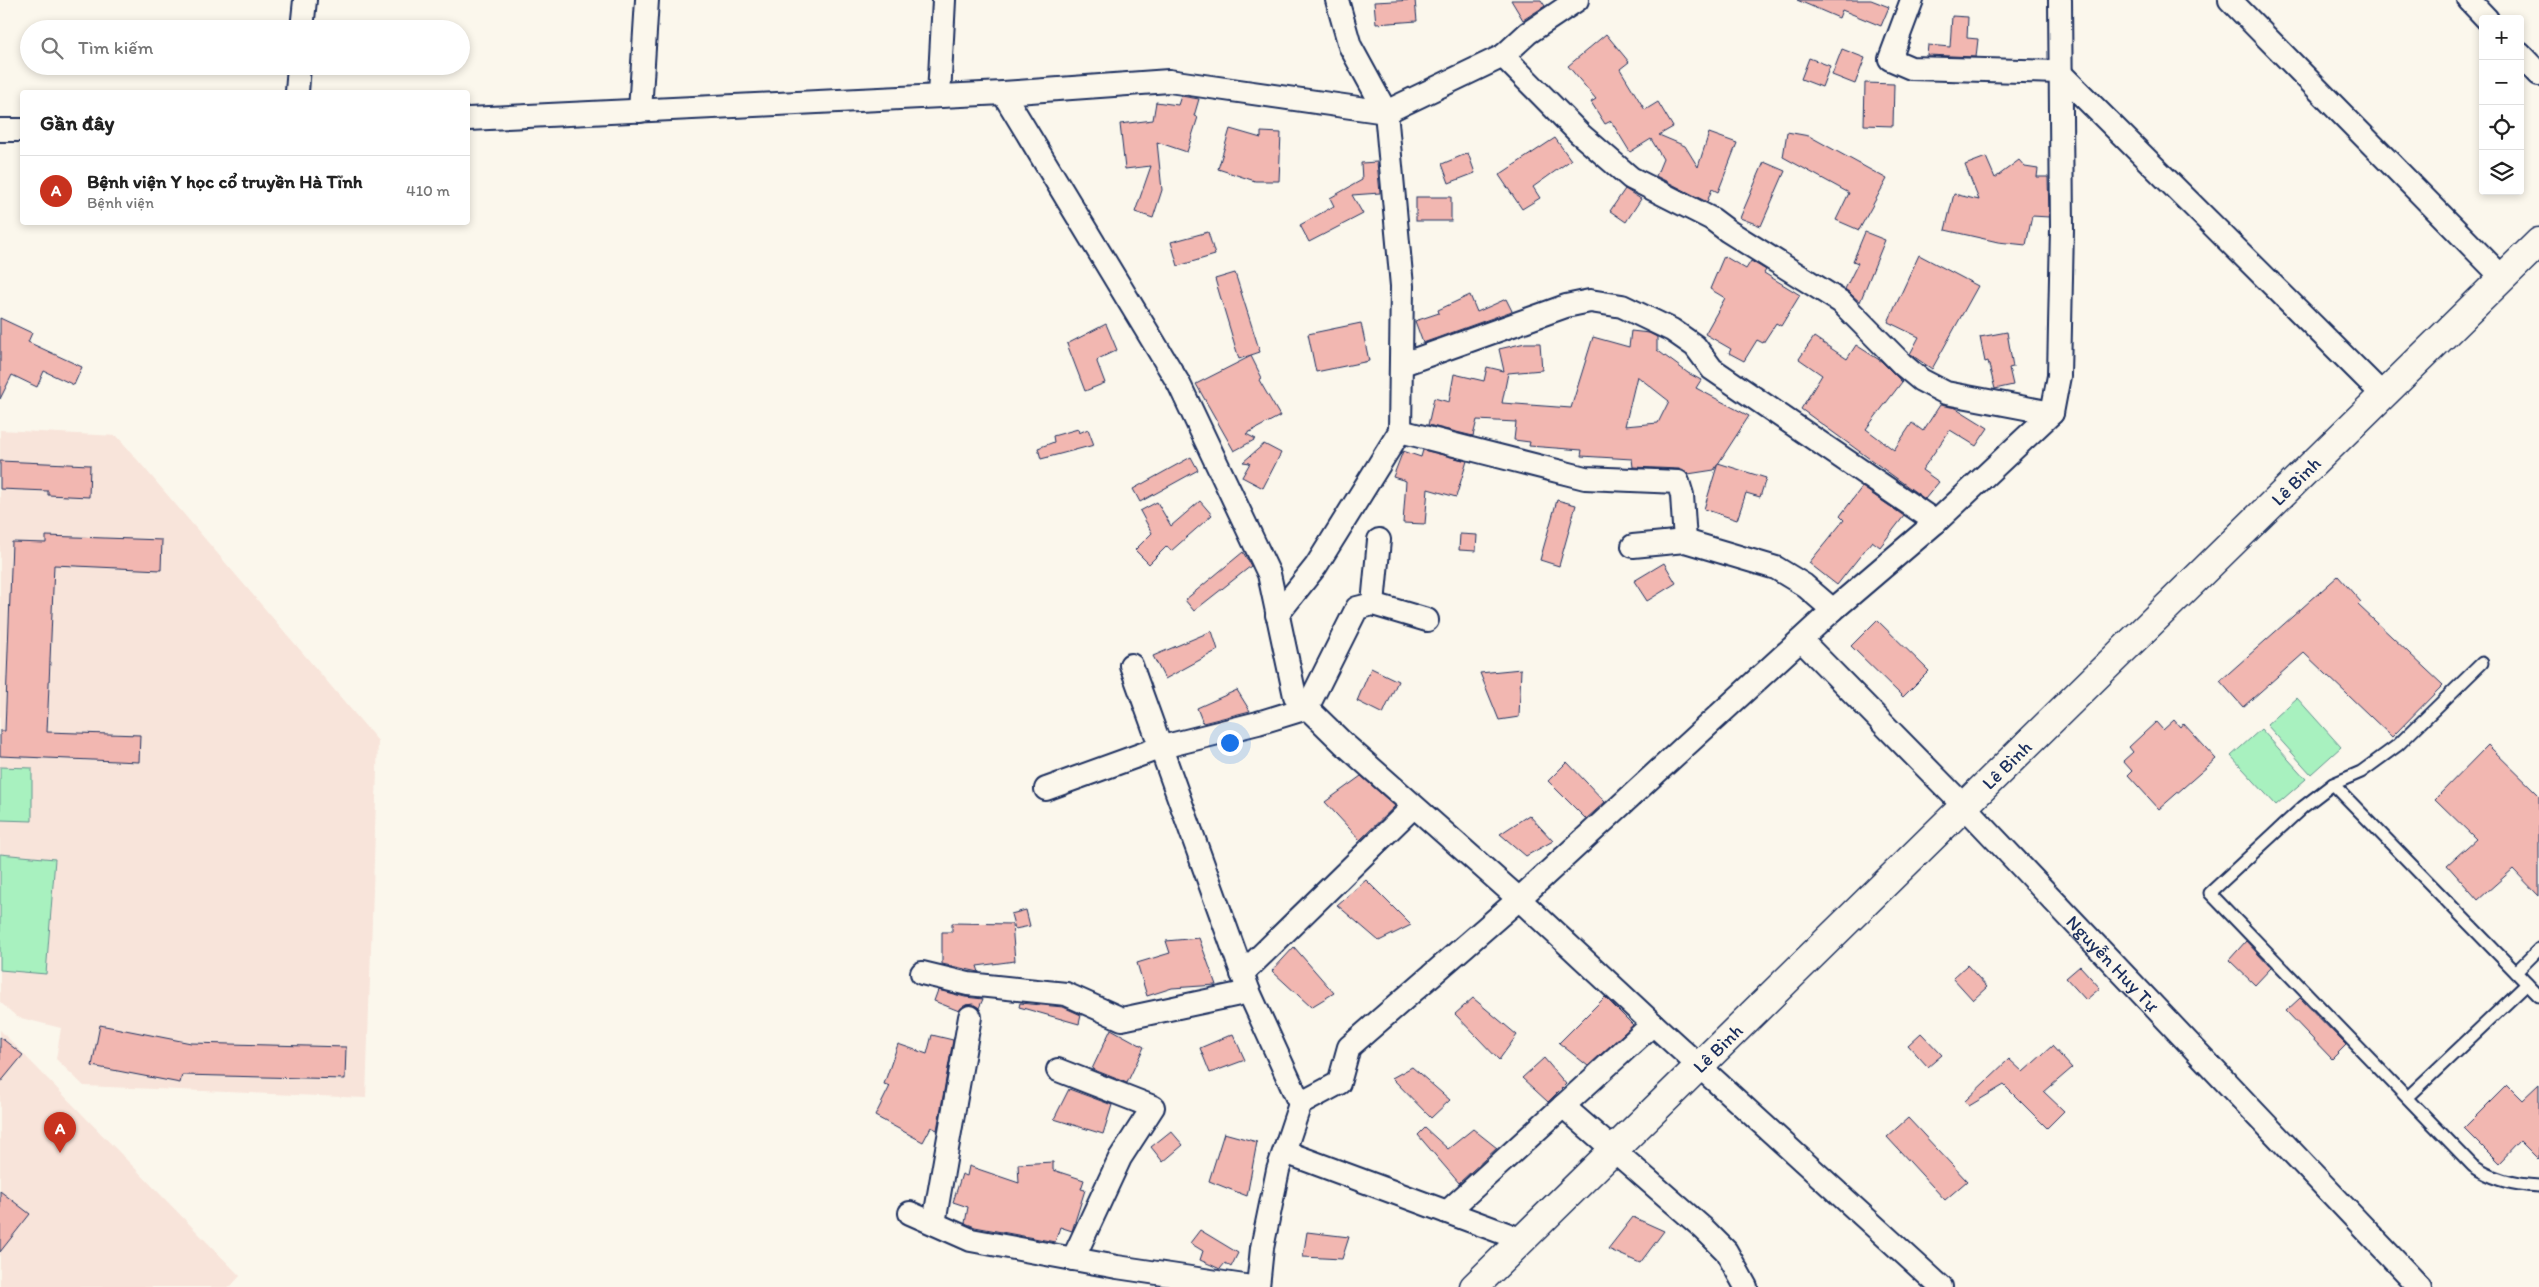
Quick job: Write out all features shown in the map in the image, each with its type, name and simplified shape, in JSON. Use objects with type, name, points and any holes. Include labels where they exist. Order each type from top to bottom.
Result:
[{"type":"street","points":[[303,20],[305,0]]},
{"type":"street","points":[[640,111],[647,0]]},
{"type":"street","points":[[940,96],[944,0]]},
{"type":"street","points":[[1277,615],[1316,566],[1400,432],[1403,364],[1402,286],[1386,112],[1350,46],[1338,0]]},
{"type":"street","points":[[470,119],[1003,93],[1169,81],[1386,112],[1503,56],[1528,33],[1577,0]]},
{"type":"street","points":[[1912,0],[1890,58],[1912,68],[2059,72],[2384,396]]},
{"type":"street","points":[[1300,1104],[1339,1083],[1349,1047],[1519,899],[1834,610],[1936,522],[2052,413],[2059,376],[2062,228],[2059,72],[2060,0]]},
{"type":"street","points":[[2230,0],[2503,278]]},
{"type":"street","points":[[2469,0],[2483,15]]},
{"type":"street","points":[[1503,56],[1580,134],[1631,178],[1712,219],[1841,302],[1921,380],[1946,393],[2052,413]]},
{"type":"street","points":[[2524,58],[2539,74]]},
{"type":"street","points":[[296,90],[298,75]]},
{"type":"street","points":[[1003,93],[1179,384],[1269,574],[1295,696],[1413,807],[1519,899],[1698,1066],[1941,1287]]},
{"type":"street","points":[[0,130],[20,130]]},
{"type":"street","name":"Lê Bình","points":[[1474,1287],[1520,1239],[2384,396],[2539,242]]},
{"type":"street","points":[[1403,364],[1566,306],[1590,300],[1622,306],[1672,330],[1695,346],[1712,369],[1936,522]]},
{"type":"street","points":[[1400,432],[1585,478],[1678,482],[1682,495],[1685,541]]},
{"type":"street","points":[[1373,604],[1379,540]]},
{"type":"street","points":[[1633,546],[1685,541],[1776,568],[1804,585],[1834,610]]},
{"type":"street","points":[[1046,789],[1162,747],[1258,723],[1307,708],[1357,608],[1373,604],[1427,620]]},
{"type":"street","name":"Nguyễn Huy Tự","points":[[1802,641],[1964,806],[2420,1287]]},
{"type":"street","points":[[1131,665],[1162,747],[1245,983],[1300,1104],[1278,1170],[1262,1248],[1258,1287]]},
{"type":"street","points":[[922,973],[968,984],[1066,994],[1122,1019],[1245,983],[1413,807]]},
{"type":"street","points":[[934,1223],[970,1017]]},
{"type":"street","points":[[1447,1212],[1653,1024]]},
{"type":"street","points":[[1058,1070],[1152,1107],[1120,1158],[1073,1259]]},
{"type":"street","points":[[1563,1106],[1726,1251],[1746,1287]]},
{"type":"street","points":[[1285,1152],[1520,1239]]},
{"type":"street","points":[[910,1213],[971,1240],[1073,1259],[1251,1287]]},
{"type":"lane","points":[[2482,663],[2384,757],[2361,772],[2333,784],[2289,820],[2210,893],[2465,1158],[2483,1173],[2504,1181],[2539,1186]]},
{"type":"lane","points":[[2333,784],[2539,996]]},
{"type":"lane","points":[[2516,972],[2539,949]]},
{"type":"lane","points":[[2408,1097],[2527,984]]},
{"type":"shaded area","points":[[0,430],[117,436],[378,741],[366,1098],[84,1086],[56,1059],[61,1028],[17,1017],[0,1002]]},
{"type":"shaded area","points":[[0,1030],[240,1276],[230,1287],[0,1287]]},
{"type":"green space","points":[[2297,698],[2341,747],[2311,774],[2267,725]]},
{"type":"green space","points":[[2261,729],[2306,779],[2276,805],[2231,756]]},
{"type":"green space","points":[[0,767],[32,768],[32,821],[0,820]]},
{"type":"green space","points":[[0,854],[55,859],[46,974],[0,970]]},
{"type":"building","points":[[1415,0],[1417,21],[1376,24],[1374,2]]},
{"type":"building","points":[[1511,0],[1541,0],[1545,6],[1523,20]]},
{"type":"building","points":[[1797,0],[1871,0],[1889,7],[1881,26],[1842,10],[1839,18]]},
{"type":"building","points":[[1952,16],[1968,17],[1967,38],[1978,39],[1976,57],[1927,55],[1928,45],[1950,47]]},
{"type":"building","points":[[1606,34],[1629,62],[1620,69],[1645,110],[1658,102],[1673,127],[1659,135],[1685,146],[1698,167],[1709,133],[1737,143],[1718,192],[1712,189],[1707,202],[1656,176],[1663,159],[1651,139],[1630,152],[1611,121],[1605,124],[1591,102],[1596,99],[1568,66]]},
{"type":"building","points":[[1842,49],[1865,58],[1855,84],[1832,75]]},
{"type":"building","points":[[1809,58],[1830,66],[1822,87],[1801,79]]},
{"type":"building","points":[[1865,83],[1894,84],[1893,126],[1864,125]]},
{"type":"building","points":[[1181,96],[1199,99],[1194,116],[1198,117],[1187,152],[1157,142],[1162,190],[1153,218],[1135,212],[1151,166],[1125,169],[1120,124],[1153,120],[1156,102],[1178,105]]},
{"type":"building","points":[[1230,129],[1261,138],[1261,132],[1281,133],[1279,181],[1255,181],[1218,169]]},
{"type":"building","points":[[1787,132],[1809,136],[1887,179],[1859,230],[1836,220],[1849,193],[1783,157]]},
{"type":"building","points":[[1555,138],[1571,160],[1533,187],[1540,198],[1522,209],[1499,175]]},
{"type":"building","points":[[1468,153],[1475,173],[1449,183],[1442,164]]},
{"type":"building","points":[[1986,157],[1995,178],[2019,160],[2025,167],[2038,169],[2037,177],[2048,177],[2049,217],[2032,216],[2026,245],[1998,242],[1945,230],[1954,194],[1979,200],[1965,165]]},
{"type":"building","points":[[1377,162],[1380,193],[1352,195],[1363,214],[1309,242],[1300,225],[1334,206],[1330,198],[1362,180],[1361,163]]},
{"type":"building","points":[[1764,162],[1785,171],[1761,226],[1740,218]]},
{"type":"building","points":[[1625,189],[1641,199],[1626,222],[1610,211]]},
{"type":"building","points":[[1416,197],[1451,197],[1451,221],[1416,221]]},
{"type":"building","points":[[1208,232],[1215,255],[1178,266],[1171,242]]},
{"type":"building","points":[[1865,232],[1885,240],[1860,302],[1845,289],[1858,263],[1853,261]]},
{"type":"building","points":[[1919,255],[1978,286],[1932,369],[1910,354],[1919,337],[1888,322]]},
{"type":"building","points":[[1724,256],[1746,269],[1751,261],[1766,270],[1764,273],[1800,295],[1781,326],[1776,323],[1763,343],[1757,340],[1744,361],[1729,353],[1731,349],[1705,334],[1725,298],[1710,289]]},
{"type":"building","points":[[1235,273],[1260,352],[1239,359],[1215,279]]},
{"type":"building","points":[[1470,295],[1477,312],[1506,299],[1512,311],[1423,343],[1415,321],[1439,313],[1438,310]]},
{"type":"building","points":[[0,318],[32,333],[28,342],[82,367],[74,385],[44,371],[37,387],[12,375],[0,399]]},
{"type":"building","points":[[1361,323],[1369,361],[1316,372],[1308,334]]},
{"type":"building","points":[[1106,324],[1117,350],[1098,359],[1097,362],[1105,383],[1085,391],[1067,344]]},
{"type":"building","points":[[1631,331],[1649,333],[1657,337],[1657,350],[1688,373],[1701,380],[1696,388],[1749,416],[1714,470],[1688,474],[1679,469],[1633,467],[1632,459],[1581,456],[1582,450],[1529,446],[1530,442],[1514,440],[1516,422],[1477,420],[1473,436],[1428,425],[1434,398],[1449,402],[1454,374],[1484,381],[1487,367],[1504,371],[1499,349],[1525,343],[1540,343],[1542,370],[1508,373],[1502,403],[1571,408],[1593,337],[1629,347]],"holes":[[[1637,376],[1669,401],[1658,423],[1625,426]]]},
{"type":"building","points":[[2007,332],[2013,367],[2009,368],[2013,385],[1995,389],[1988,361],[1985,362],[1980,337]]},
{"type":"building","points":[[1814,337],[1847,359],[1856,345],[1881,361],[1902,382],[1866,429],[1894,450],[1912,423],[1923,431],[1940,405],[1956,408],[1988,428],[1976,446],[1950,430],[1922,470],[1939,482],[1925,499],[1801,409],[1822,375],[1799,359]]},
{"type":"building","points":[[1251,356],[1262,378],[1259,380],[1280,416],[1246,434],[1256,439],[1234,451],[1196,384]]},
{"type":"building","points":[[1078,429],[1079,433],[1088,429],[1094,445],[1041,459],[1038,448],[1054,442],[1053,436]]},
{"type":"building","points":[[1264,444],[1281,453],[1263,488],[1242,477],[1250,463],[1243,462]]},
{"type":"building","points":[[1423,450],[1467,461],[1456,497],[1428,489],[1425,524],[1403,523],[1406,481],[1393,477],[1403,451],[1421,457]]},
{"type":"building","points":[[1191,457],[1198,470],[1140,502],[1133,489]]},
{"type":"building","points":[[0,461],[90,465],[89,497],[48,495],[48,491],[0,489]]},
{"type":"building","points":[[1718,463],[1766,478],[1760,497],[1746,493],[1737,520],[1704,509]]},
{"type":"building","points":[[1862,487],[1904,516],[1880,547],[1872,541],[1837,585],[1809,563],[1844,520],[1840,516]]},
{"type":"building","points":[[1557,500],[1576,505],[1559,566],[1540,560]]},
{"type":"building","points":[[1200,501],[1212,515],[1171,551],[1167,546],[1149,564],[1135,550],[1152,533],[1140,511],[1157,502],[1171,526]]},
{"type":"building","points":[[1460,534],[1477,535],[1476,551],[1459,550]]},
{"type":"building","points":[[46,536],[162,540],[161,570],[54,565],[47,732],[140,735],[139,762],[0,756],[0,731],[5,731],[12,542],[46,543]]},
{"type":"building","points":[[1243,552],[1251,566],[1194,611],[1185,600]]},
{"type":"building","points":[[1664,563],[1676,583],[1647,601],[1634,581]]},
{"type":"building","points":[[2338,576],[2361,602],[2358,605],[2443,685],[2392,737],[2304,653],[2243,707],[2220,681]]},
{"type":"building","points":[[1877,620],[1929,671],[1903,697],[1851,646]]},
{"type":"building","points":[[1212,631],[1218,650],[1165,679],[1153,656]]},
{"type":"building","points":[[1371,668],[1398,681],[1383,714],[1357,701]]},
{"type":"building","points":[[1521,669],[1519,717],[1499,720],[1480,673]]},
{"type":"building","points":[[1237,690],[1250,711],[1203,723],[1197,708]]},
{"type":"building","points":[[2174,720],[2180,727],[2183,723],[2216,759],[2159,809],[2128,775],[2132,771],[2123,761],[2133,752],[2129,747],[2156,722],[2163,730]]},
{"type":"building","points":[[2488,745],[2539,795],[2539,896],[2513,869],[2478,900],[2447,865],[2476,839],[2435,799]]},
{"type":"building","points":[[1567,762],[1605,802],[1586,819],[1548,781]]},
{"type":"building","points":[[1361,776],[1395,806],[1360,840],[1325,802]]},
{"type":"building","points":[[1529,815],[1553,841],[1526,856],[1500,834]]},
{"type":"building","points":[[1366,880],[1411,925],[1379,941],[1337,905]]},
{"type":"building","points":[[1026,910],[1030,926],[1015,929],[1011,914]]},
{"type":"building","points":[[952,923],[1012,924],[1015,961],[977,966],[979,972],[942,964],[942,932],[952,932]]},
{"type":"building","points":[[1199,938],[1216,985],[1172,988],[1147,996],[1137,963],[1170,953],[1166,941]]},
{"type":"building","points":[[2246,941],[2271,968],[2255,985],[2229,960]]},
{"type":"building","points":[[1294,947],[1334,993],[1311,1007],[1272,971]]},
{"type":"building","points":[[1967,965],[1987,987],[1973,1000],[1953,978]]},
{"type":"building","points":[[2080,966],[2100,988],[2086,1000],[2066,978]]},
{"type":"building","points":[[938,990],[965,997],[983,999],[979,1008],[973,1004],[966,1005],[959,1011],[934,1001]]},
{"type":"building","points":[[1605,997],[1633,1025],[1588,1066],[1559,1043]]},
{"type":"building","points":[[1473,998],[1517,1035],[1499,1060],[1455,1014]]},
{"type":"building","points":[[2300,998],[2346,1045],[2332,1059],[2286,1011]]},
{"type":"building","points":[[1020,1003],[1063,1007],[1081,1015],[1079,1024],[1019,1007]]},
{"type":"building","points":[[100,1025],[191,1043],[346,1047],[345,1079],[182,1075],[180,1083],[92,1066]]},
{"type":"building","points":[[1111,1029],[1144,1047],[1127,1083],[1092,1069]]},
{"type":"building","points":[[1921,1033],[1942,1055],[1928,1067],[1908,1045]]},
{"type":"building","points":[[1233,1034],[1245,1060],[1210,1073],[1200,1048]]},
{"type":"building","points":[[932,1035],[953,1040],[937,1130],[931,1127],[923,1142],[875,1116],[890,1086],[884,1084],[898,1044],[927,1054]]},
{"type":"building","points":[[0,1037],[23,1055],[0,1083]]},
{"type":"building","points":[[2052,1046],[2072,1068],[2044,1092],[2064,1111],[2047,1128],[2004,1085],[1969,1106],[1965,1101],[2009,1059],[2023,1072]]},
{"type":"building","points":[[1544,1058],[1566,1084],[1548,1102],[1522,1078]]},
{"type":"building","points":[[1412,1067],[1450,1100],[1431,1118],[1392,1078]]},
{"type":"building","points":[[2539,1084],[2539,1160],[2520,1141],[2499,1163],[2464,1128],[2507,1085],[2522,1100]]},
{"type":"building","points":[[1069,1089],[1112,1105],[1103,1134],[1054,1119]]},
{"type":"building","points":[[1908,1118],[1967,1181],[1945,1200],[1887,1137]]},
{"type":"building","points":[[1425,1128],[1448,1149],[1473,1129],[1497,1148],[1459,1183],[1418,1135]]},
{"type":"building","points":[[1171,1131],[1183,1145],[1163,1162],[1151,1147]]},
{"type":"building","points":[[1224,1133],[1257,1142],[1247,1196],[1209,1181]]},
{"type":"building","points":[[1053,1162],[1053,1170],[1084,1180],[1081,1189],[1085,1190],[1072,1231],[1060,1227],[1055,1242],[975,1227],[965,1223],[968,1207],[953,1202],[962,1174],[967,1176],[969,1166],[1019,1183],[1018,1164]]},
{"type":"building","points":[[0,1191],[30,1214],[0,1252]]},
{"type":"building","points":[[1633,1217],[1664,1231],[1640,1263],[1608,1249]]},
{"type":"building","points":[[1200,1230],[1238,1253],[1231,1267],[1225,1263],[1220,1269],[1200,1260],[1203,1251],[1190,1243]]},
{"type":"building","points":[[1307,1232],[1349,1237],[1342,1259],[1303,1257]]},
{"type":"place","name":"Bệnh viện Y học cổ truyền Hà Tĩnh","points":[[60,1153]]}]
